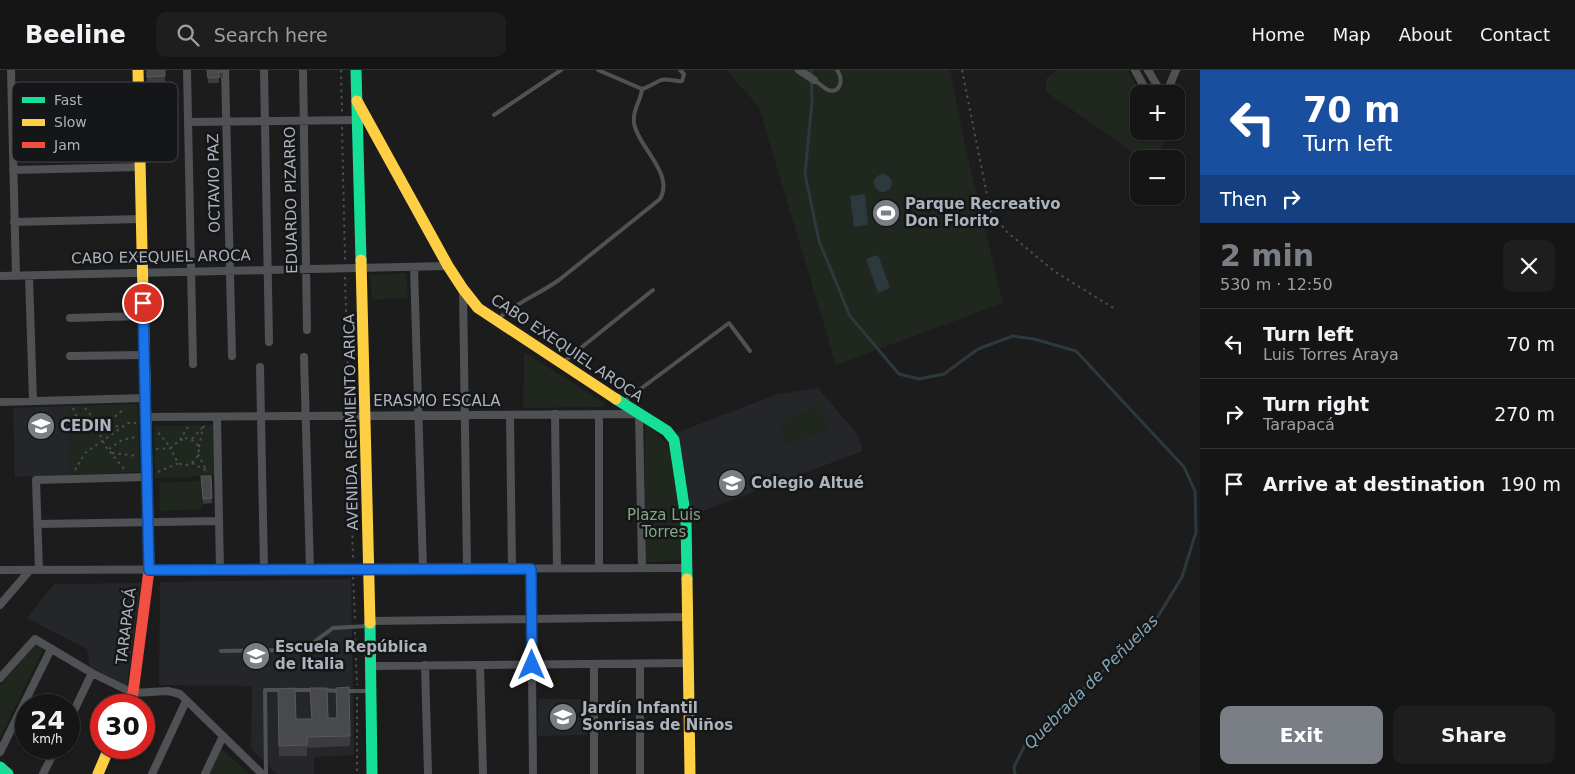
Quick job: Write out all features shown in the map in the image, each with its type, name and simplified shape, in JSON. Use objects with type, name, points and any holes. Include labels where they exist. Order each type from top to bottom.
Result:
[{"type":"street","points":[[11,70],[12,119]]},
{"type":"street","points":[[187,70],[193,364]]},
{"type":"street","name":"OCTAVIO PAZ","points":[[225,70],[232,356]]},
{"type":"street","points":[[264,70],[269,342]]},
{"type":"street","name":"EDUARDO PIZARRO","points":[[302,70],[307,330]]},
{"type":"street","name":"AVENIDA REGIMIENTO ARICA","points":[[356,70],[370,569],[372,774]]},
{"type":"street","points":[[799,70],[811,78]]},
{"type":"street","points":[[1135,70],[1143,85]]},
{"type":"street","points":[[1148,70],[1157,85]]},
{"type":"street","points":[[1170,85],[1176,70]]},
{"type":"street","points":[[357,100],[448,266]]},
{"type":"street","points":[[188,122],[358,120]]},
{"type":"street","points":[[13,162],[16,276]]},
{"type":"street","name":"TARAPACÁ","points":[[133,693],[149,570],[140,162]]},
{"type":"street","points":[[13,170],[140,167]]},
{"type":"street","points":[[14,222],[141,219]]},
{"type":"street","name":"CABO EXEQUIEL AROCA","points":[[0,276],[448,266],[478,308],[621,403],[667,431],[676,445],[686,519],[690,774]]},
{"type":"street","points":[[414,267],[422,569]]},
{"type":"street","points":[[29,276],[33,401]]},
{"type":"street","points":[[463,289],[467,569]]},
{"type":"street","points":[[70,318],[143,316]]},
{"type":"street","points":[[70,356],[144,355]]},
{"type":"street","points":[[304,357],[310,569]]},
{"type":"street","points":[[260,367],[264,569]]},
{"type":"street","name":"ERASMO ESCALA","points":[[0,402],[83,400],[194,417],[639,414]]},
{"type":"street","points":[[510,414],[512,569]]},
{"type":"street","points":[[555,414],[557,568]]},
{"type":"street","points":[[599,414],[600,568]]},
{"type":"street","points":[[639,414],[642,568]]},
{"type":"street","points":[[217,417],[220,570]]},
{"type":"street","points":[[39,570],[36,480],[147,477]]},
{"type":"street","points":[[38,524],[219,521]]},
{"type":"street","points":[[0,570],[687,568]]},
{"type":"street","points":[[531,569],[533,774]]},
{"type":"street","points":[[0,605],[30,570]]},
{"type":"street","points":[[370,623],[688,617]]},
{"type":"street","points":[[0,678],[35,639],[92,673],[133,693],[168,691],[180,694],[262,774]]},
{"type":"street","points":[[0,752],[51,649]]},
{"type":"street","points":[[370,666],[688,663]]},
{"type":"street","points":[[594,664],[594,774]]},
{"type":"street","points":[[640,664],[640,774]]},
{"type":"street","points":[[425,665],[428,774]]},
{"type":"street","points":[[480,665],[483,774]]},
{"type":"street","points":[[80,698],[92,673]]},
{"type":"street","points":[[152,774],[186,700]]},
{"type":"street","points":[[205,774],[223,736]]},
{"type":"street","points":[[43,774],[50,759]]},
{"type":"street","points":[[98,774],[104,759]]},
{"type":"street","points":[[0,767],[8,774]]},
{"type":"lane","points":[[494,115],[561,70]]},
{"type":"lane","points":[[598,70],[642,90],[662,80],[682,81],[684,76],[680,70]]},
{"type":"lane","points":[[811,78],[826,89],[836,89],[841,79],[837,70]]},
{"type":"lane","points":[[496,320],[516,305],[559,280],[660,200],[664,188],[663,178],[636,130],[633,121],[634,110],[642,90]]},
{"type":"lane","points":[[562,363],[653,290]]},
{"type":"lane","points":[[621,403],[730,323],[750,351]]},
{"type":"lane","points":[[222,651],[296,649],[314,642],[333,628],[355,627],[370,623]]},
{"type":"lane","points":[[266,774],[265,690],[371,691]]},
{"type":"path","points":[[341,70],[357,691],[357,774]]},
{"type":"path","points":[[962,70],[990,210],[1007,232],[1054,271],[1115,309]]},
{"type":"path","points":[[71,400],[75,414],[100,436],[108,450],[132,478]]},
{"type":"path","points":[[83,400],[83,406],[101,428]]},
{"type":"path","points":[[95,432],[125,408],[145,411],[171,448],[179,463]]},
{"type":"path","points":[[75,479],[75,469],[85,453],[145,411]]},
{"type":"path","points":[[180,440],[194,417]]},
{"type":"path","points":[[192,439],[217,417]]},
{"type":"path","points":[[110,421],[120,428]]},
{"type":"path","points":[[147,477],[179,463],[184,465],[192,463],[198,454],[204,427]]},
{"type":"path","points":[[108,450],[122,440],[146,436]]},
{"type":"path","points":[[111,452],[146,453],[171,448],[185,438],[192,439],[199,447]]},
{"type":"path","points":[[198,454],[207,472]]},
{"type":"path","points":[[192,463],[207,472],[218,472]]},
{"type":"shaded area","points":[[883,174],[889,177],[892,183],[889,189],[883,192],[877,189],[874,183],[877,177]]},
{"type":"shaded area","points":[[865,194],[868,225],[854,227],[850,196]]},
{"type":"shaded area","points":[[878,255],[890,288],[878,293],[866,259]]},
{"type":"shaded area","name":"Colegio Altué","points":[[818,388],[858,435],[863,451],[692,515],[676,433],[778,394]]},
{"type":"shaded area","name":"CEDIN","points":[[68,406],[70,475],[15,477],[13,408]]},
{"type":"shaded area","name":"Escuela República de Italia","points":[[351,579],[354,755],[314,757],[314,774],[277,774],[251,749],[252,686],[159,685],[160,582]]},
{"type":"shaded area","points":[[141,583],[127,686],[90,667],[87,649],[27,618],[54,584]]},
{"type":"shaded area","name":"Jardín Infantil Sonrisas de Niños","points":[[538,699],[587,699],[587,735],[538,736]]},
{"type":"green space","name":"Parque Recreativo Don Florito","points":[[726,70],[950,70],[967,154],[1003,303],[836,365],[759,107]]},
{"type":"green space","points":[[1057,70],[1127,70],[1136,85],[1130,85],[1130,140],[1165,140],[1160,150],[1130,151],[1046,92],[1046,79]]},
{"type":"green space","points":[[406,273],[408,298],[372,300],[370,275]]},
{"type":"green space","points":[[524,352],[605,404],[603,407],[523,408]]},
{"type":"green space","points":[[137,404],[140,472],[70,475],[68,406]]},
{"type":"green space","points":[[820,406],[828,429],[787,445],[779,422]]},
{"type":"green space","name":"Plaza Luis Torres","points":[[645,424],[664,441],[671,456],[681,521],[681,557],[678,560],[645,563]]},
{"type":"green space","points":[[213,425],[215,476],[155,478],[154,426]]},
{"type":"green space","points":[[201,481],[202,509],[160,511],[159,483]]},
{"type":"green space","points":[[36,643],[44,648],[21,694],[15,694],[15,707],[0,737],[0,686]]},
{"type":"green space","points":[[221,748],[249,774],[209,774]]},
{"type":"building","points":[[147,70],[165,70],[165,76],[147,77]]},
{"type":"building","points":[[207,70],[223,70],[223,72],[218,72],[219,77],[208,78]]},
{"type":"building","points":[[201,476],[211,476],[212,498],[203,499]]},
{"type":"building","points":[[349,687],[350,736],[307,737],[307,745],[279,746],[278,689],[295,688],[296,719],[312,719],[310,688],[327,688],[328,718],[337,718],[336,688]]},
{"type":"waterway","name":"Quebrada de Peñuelas","points":[[811,70],[812,102],[805,174],[819,241],[850,316],[899,374],[919,379],[944,374],[978,349],[1013,336],[1034,339],[1076,351],[1184,467],[1195,491],[1196,532],[1182,577],[1154,623],[1026,743],[1014,767],[1015,774]]},
{"type":"traffic: fast","points":[[356,70],[361,260]]},
{"type":"traffic: fast","points":[[616,399],[667,431],[674,440],[686,519],[687,579]]},
{"type":"traffic: fast","points":[[370,623],[372,774]]},
{"type":"traffic: fast","points":[[0,767],[8,774]]},
{"type":"traffic: slow","points":[[138,70],[138,82]]},
{"type":"traffic: slow","points":[[357,101],[448,266],[478,308],[616,399]]},
{"type":"traffic: slow","points":[[140,162],[145,384]]},
{"type":"traffic: slow","points":[[361,260],[370,623]]},
{"type":"traffic: slow","points":[[687,579],[690,774]]},
{"type":"traffic: slow","points":[[98,774],[104,759]]},
{"type":"traffic: jam","points":[[133,694],[149,570],[145,384]]},
{"type":"place","name":"Parque Recreativo Don Florito","points":[[886,213]]},
{"type":"place","name":"CEDIN","points":[[41,426]]},
{"type":"place","name":"Colegio Altué","points":[[732,483]]},
{"type":"place","name":"Escuela República de Italia","points":[[256,656]]},
{"type":"place","name":"Jardín Infantil Sonrisas de Niños","points":[[563,717]]},
{"type":"route","points":[[143,303],[149,570],[531,569],[532,665]]}]
